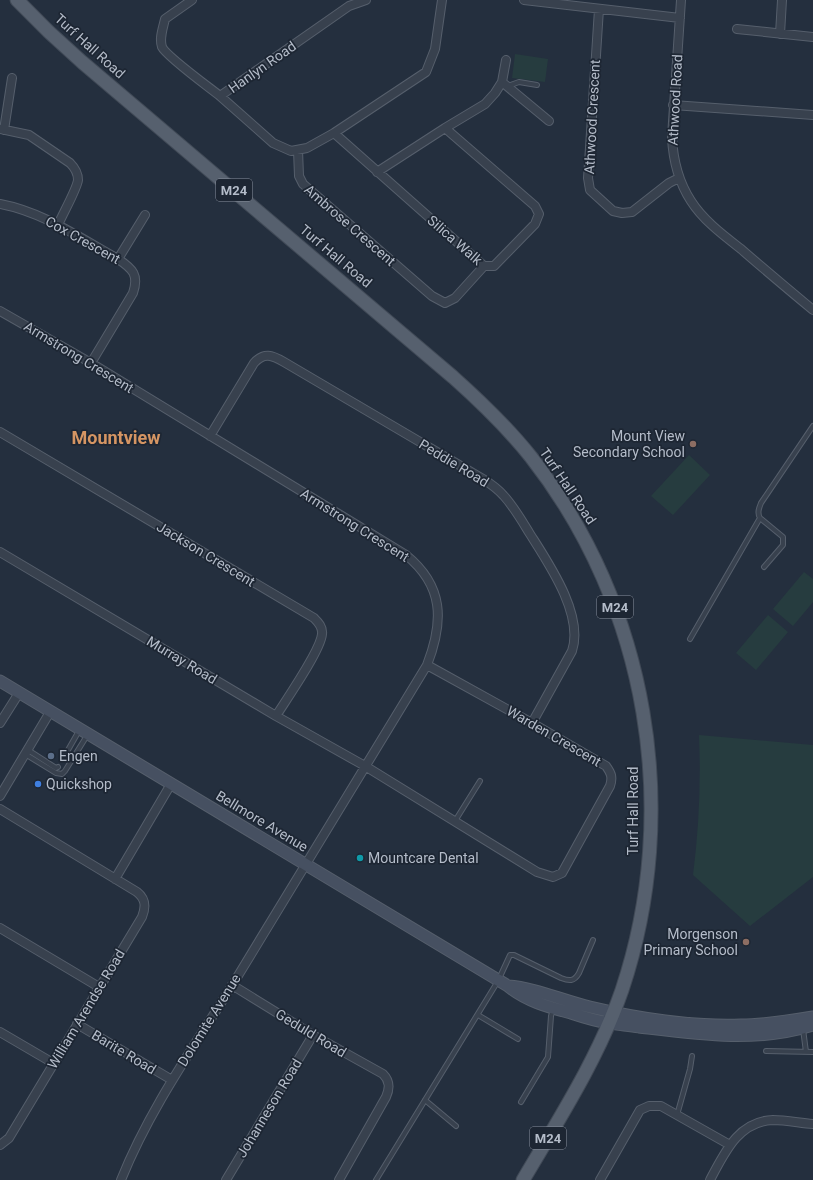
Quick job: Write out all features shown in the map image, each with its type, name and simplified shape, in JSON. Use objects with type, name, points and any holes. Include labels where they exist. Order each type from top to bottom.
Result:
[{"type":"main road","name":"Turf Hall Road","points":[[17,0],[82,62],[454,377],[488,408],[531,458],[558,495],[579,529],[605,581],[629,649],[641,698],[646,729],[650,763],[651,824],[646,888],[634,947],[611,1018],[573,1096],[523,1180]]},
{"type":"street","points":[[192,0],[165,19],[161,36],[162,48],[220,96]]},
{"type":"street","name":"Hanlyn Road","points":[[298,150],[291,150],[273,143],[220,96],[349,6],[366,0]]},
{"type":"street","points":[[298,150],[307,148],[334,133],[426,72],[435,49],[442,0]]},
{"type":"street","points":[[524,0],[680,18]]},
{"type":"street","name":"Athwood Road","points":[[681,0],[672,137],[673,155],[679,178],[691,201],[704,217],[813,310]]},
{"type":"street","points":[[780,34],[782,0]]},
{"type":"street","name":"Athwood Crescent","points":[[599,9],[588,178],[590,190],[613,210],[622,213],[632,212],[669,182],[679,178]]},
{"type":"street","points":[[737,29],[813,37]]},
{"type":"street","points":[[377,172],[444,128],[485,104],[505,84],[506,60]]},
{"type":"street","points":[[12,78],[2,129],[29,135],[70,162],[76,170],[78,178],[77,183],[58,225]]},
{"type":"street","points":[[505,84],[550,121]]},
{"type":"street","points":[[673,104],[813,115]]},
{"type":"street","name":"Silica Walk","points":[[334,133],[484,266],[494,266],[535,224],[539,214],[535,206],[444,128]]},
{"type":"street","name":"Ambrose Crescent","points":[[298,150],[299,176],[303,184],[432,296],[445,303],[455,298],[484,266]]},
{"type":"street","name":"Cox Crescent","points":[[0,204],[33,213],[58,225],[118,259],[133,271],[136,284],[133,293],[91,363]]},
{"type":"street","points":[[118,259],[145,215]]},
{"type":"street","name":"Armstrong Crescent","points":[[0,311],[91,363],[406,554],[430,583],[438,605],[438,616],[436,637],[427,665],[305,865]]},
{"type":"street","name":"Peddie Road","points":[[210,436],[254,363],[261,357],[270,356],[277,358],[291,366],[483,479],[498,490],[511,504],[554,572],[567,602],[574,624],[575,639],[572,651],[532,723]]},
{"type":"street","name":"Jackson Crescent","points":[[0,432],[307,614],[318,622],[323,633],[318,648],[276,716]]},
{"type":"street","name":"Murray Road","points":[[0,552],[276,716],[365,766]]},
{"type":"street","name":"Warden Crescent","points":[[365,766],[537,872],[552,877],[562,872],[610,786],[612,774],[606,766],[427,665]]},
{"type":"street","name":"Bellmore Avenue","points":[[0,681],[503,983],[522,997],[553,1008],[611,1018]]},
{"type":"street","points":[[0,723],[19,692]]},
{"type":"street","points":[[0,796],[50,712]]},
{"type":"street","points":[[115,879],[171,784]]},
{"type":"street","name":"William Arendse Road","points":[[0,809],[140,895],[145,904],[145,911],[142,917],[9,1138],[0,1145]]},
{"type":"street","name":"Dolomite Avenue","points":[[121,1180],[144,1131],[172,1080],[305,865]]},
{"type":"street","points":[[0,928],[99,987]]},
{"type":"street","name":"Bellmore Avenue","points":[[503,983],[537,991],[611,1018]]},
{"type":"street","name":"Geduld Road","points":[[232,985],[313,1036],[383,1074],[389,1082],[385,1100],[340,1180]]},
{"type":"street","points":[[611,1018],[713,1025],[740,1025],[770,1024],[813,1017]]},
{"type":"street","points":[[611,1018],[706,1035],[734,1036],[770,1034],[808,1026]]},
{"type":"street","name":"Barite Road","points":[[77,1024],[172,1080]]},
{"type":"street","points":[[0,1032],[53,1063]]},
{"type":"street","name":"Johanneson Road","points":[[226,1180],[313,1036]]},
{"type":"street","points":[[600,1180],[640,1110],[649,1106],[662,1106],[730,1145]]},
{"type":"street","points":[[710,1180],[730,1145],[743,1130],[760,1122],[773,1120],[813,1124]]},
{"type":"lane","points":[[505,84],[518,82],[537,85]]},
{"type":"lane","points":[[764,567],[783,545],[783,537],[760,518],[758,514],[761,503],[813,426]]},
{"type":"lane","points":[[690,639],[760,518]]},
{"type":"lane","points":[[26,752],[56,773],[62,774],[65,771],[84,731]]},
{"type":"lane","points":[[64,757],[84,731]]},
{"type":"lane","points":[[26,752],[57,768],[58,767]]},
{"type":"lane","points":[[455,821],[480,781]]},
{"type":"lane","points":[[376,1180],[478,1014],[503,983],[510,955],[513,955],[561,978],[573,980],[580,973],[593,940]]},
{"type":"lane","points":[[522,1102],[548,1057],[553,1008]]},
{"type":"lane","points":[[478,1014],[518,1039]]},
{"type":"lane","points":[[806,1052],[808,1026]]},
{"type":"lane","points":[[766,1051],[813,1052]]},
{"type":"lane","points":[[677,1115],[690,1069],[692,1056]]},
{"type":"lane","points":[[424,1100],[456,1126]]},
{"type":"green space","points":[[515,54],[548,59],[545,82],[512,78]]},
{"type":"green space","points":[[689,455],[710,475],[673,515],[651,496]]},
{"type":"green space","points":[[804,572],[813,579],[813,602],[793,626],[773,609]]},
{"type":"green space","points":[[768,615],[788,632],[756,670],[736,653]]},
{"type":"green space","points":[[699,735],[813,745],[813,877],[750,926],[693,875],[699,805]]},
{"type":"place","name":"Mount View Secondary School","points":[[693,444]]},
{"type":"place","name":"Engen","points":[[51,756]]},
{"type":"place","name":"Quickshop","points":[[38,784]]},
{"type":"place","name":"Mountcare Dental","points":[[360,858]]},
{"type":"place","name":"Morgenson Primary School","points":[[746,942]]},
{"type":"district","name":"Mountview","points":[[116,437]]}]
